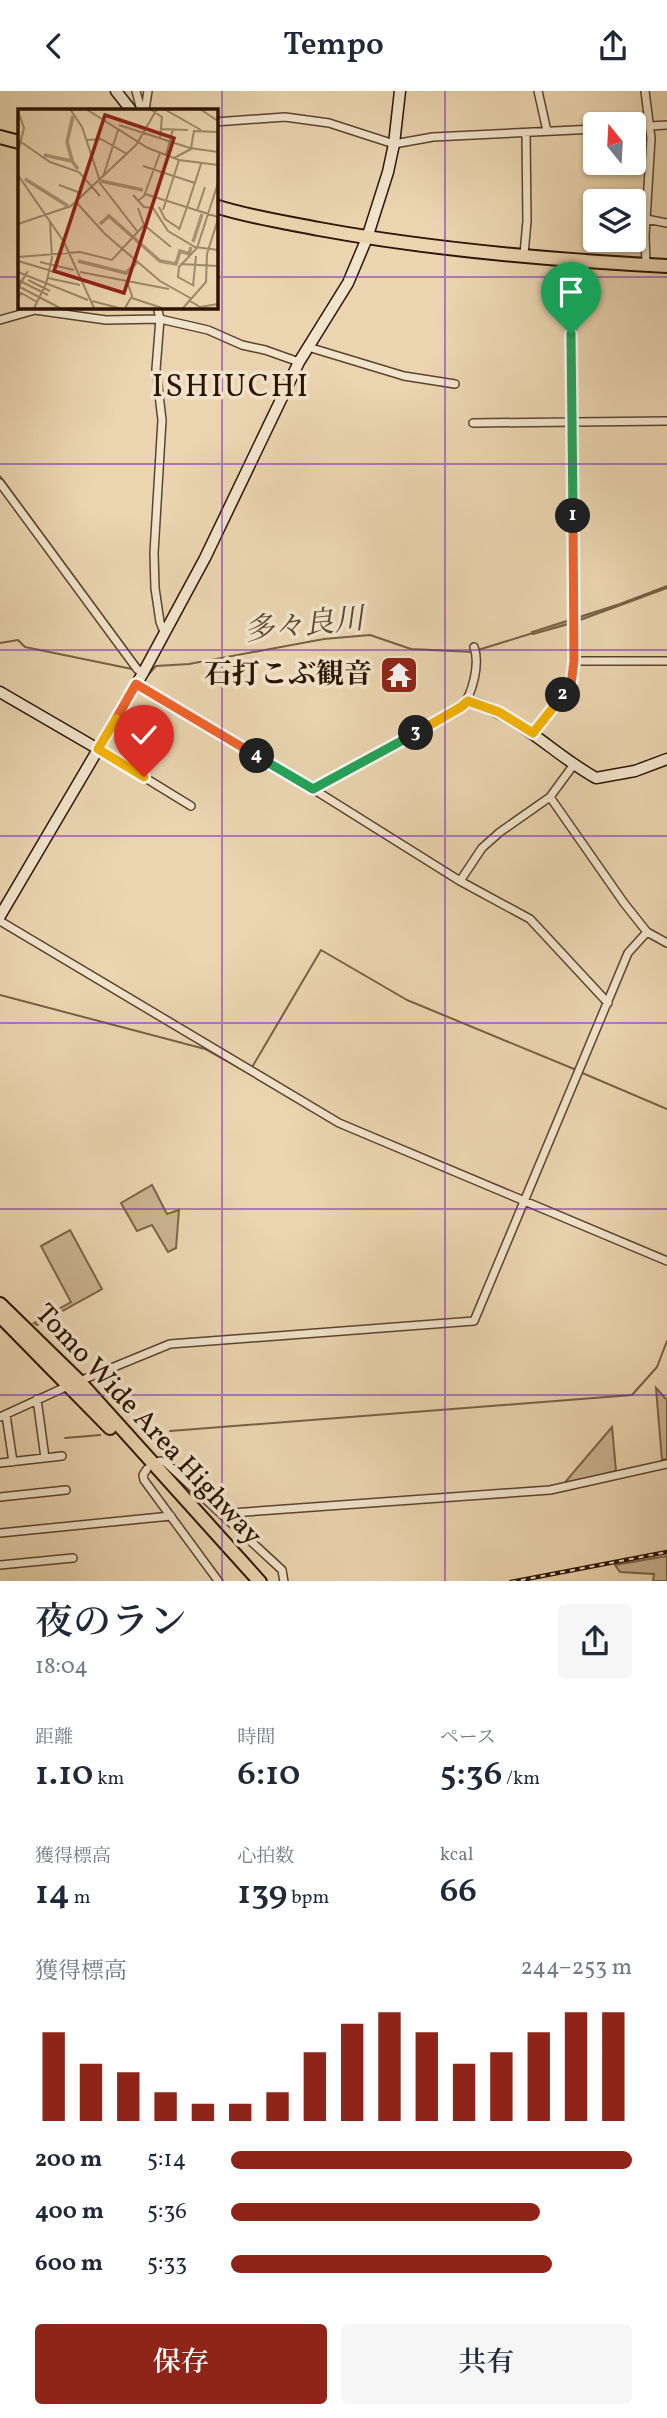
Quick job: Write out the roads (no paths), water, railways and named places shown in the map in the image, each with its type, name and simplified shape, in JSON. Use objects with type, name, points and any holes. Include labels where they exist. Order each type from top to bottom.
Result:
[{"type":"highway","points":[[0,137],[18,142]]},
{"type":"highway","points":[[217,207],[367,238],[470,251],[667,266]]},
{"type":"highway","name":"Tomo Wide Area Highway","points":[[0,1304],[150,1467],[249,1581]]},
{"type":"highway","name":"Tomo Wide Area Highway","points":[[0,1316],[74,1383]]},
{"type":"highway","name":"Tomo Wide Area Highway","points":[[150,1467],[260,1581]]},
{"type":"street","points":[[116,91],[130,109]]},
{"type":"street","points":[[136,91],[143,109]]},
{"type":"street","points":[[143,109],[148,91]]},
{"type":"street","points":[[0,916],[4,899],[143,673],[205,558],[299,362],[348,283],[381,198],[394,144],[400,91]]},
{"type":"street","points":[[538,91],[548,131]]},
{"type":"street","points":[[645,91],[651,138],[646,219],[667,223]]},
{"type":"street","points":[[217,121],[285,117],[329,123],[394,144],[433,137],[583,130]]},
{"type":"street","points":[[646,127],[667,125]]},
{"type":"street","points":[[524,254],[527,221],[526,133]]},
{"type":"street","points":[[646,252],[646,264]]},
{"type":"street","points":[[533,733],[571,685],[574,661],[572,298],[582,280],[585,260]]},
{"type":"street","points":[[157,308],[160,319],[156,369],[162,420],[154,552],[156,599],[159,622],[164,632]]},
{"type":"street","points":[[0,320],[35,310],[106,320],[160,319],[208,330],[242,345],[299,362]]},
{"type":"street","points":[[308,347],[404,376],[455,384]]},
{"type":"street","points":[[473,423],[667,421]]},
{"type":"street","points":[[0,482],[137,669],[143,673]]},
{"type":"street","points":[[313,789],[468,701],[476,654],[474,647]]},
{"type":"street","points":[[574,661],[667,661]]},
{"type":"street","points":[[136,684],[313,789],[460,881],[530,919],[608,1003]]},
{"type":"street","points":[[0,692],[191,806]]},
{"type":"street","points":[[468,701],[499,712],[592,775],[603,778],[635,771],[667,759]]},
{"type":"street","points":[[460,881],[482,848],[550,797],[575,763]]},
{"type":"street","points":[[550,797],[647,932],[667,943]]},
{"type":"street","points":[[0,921],[339,1123],[667,1261]]},
{"type":"street","points":[[13,1462],[3,1416],[74,1383],[170,1344],[474,1321],[628,953],[647,932]]},
{"type":"street","points":[[37,1399],[45,1458]]},
{"type":"street","points":[[0,1463],[62,1456]]},
{"type":"street","points":[[219,1581],[144,1480],[144,1473],[160,1461],[282,1570],[284,1581]]},
{"type":"street","points":[[225,1517],[232,1513],[550,1490],[664,1464],[667,1474]]},
{"type":"street","points":[[0,1497],[66,1490]]},
{"type":"street","points":[[0,1533],[171,1516]]},
{"type":"street","points":[[0,1565],[73,1558]]},
{"type":"waterway","name":"多々良川","points":[[0,476],[139,665]]},
{"type":"waterway","name":"多々良川","points":[[478,650],[533,633]]},
{"type":"waterway","name":"多々良川","points":[[148,675],[156,666],[189,664],[324,639],[370,635],[411,649],[473,652]]},
{"type":"waterway","points":[[0,643],[18,640],[25,647],[132,669]]},
{"type":"waterway","points":[[251,1069],[321,950],[407,1000],[574,1069]]},
{"type":"waterway","points":[[0,995],[205,1049],[248,1073]]},
{"type":"waterway","points":[[580,1072],[667,1109]]},
{"type":"waterway","points":[[170,1431],[632,1395],[657,1367],[667,1341]]},
{"type":"waterway","points":[[65,1438],[100,1435]]},
{"type":"railway","points":[[516,1581],[667,1552]]},
{"type":"place","name":"石打こぶ観音","points":[[399,675]]},
{"type":"district","name":"ISHIUCHI","points":[[231,388]]}]
